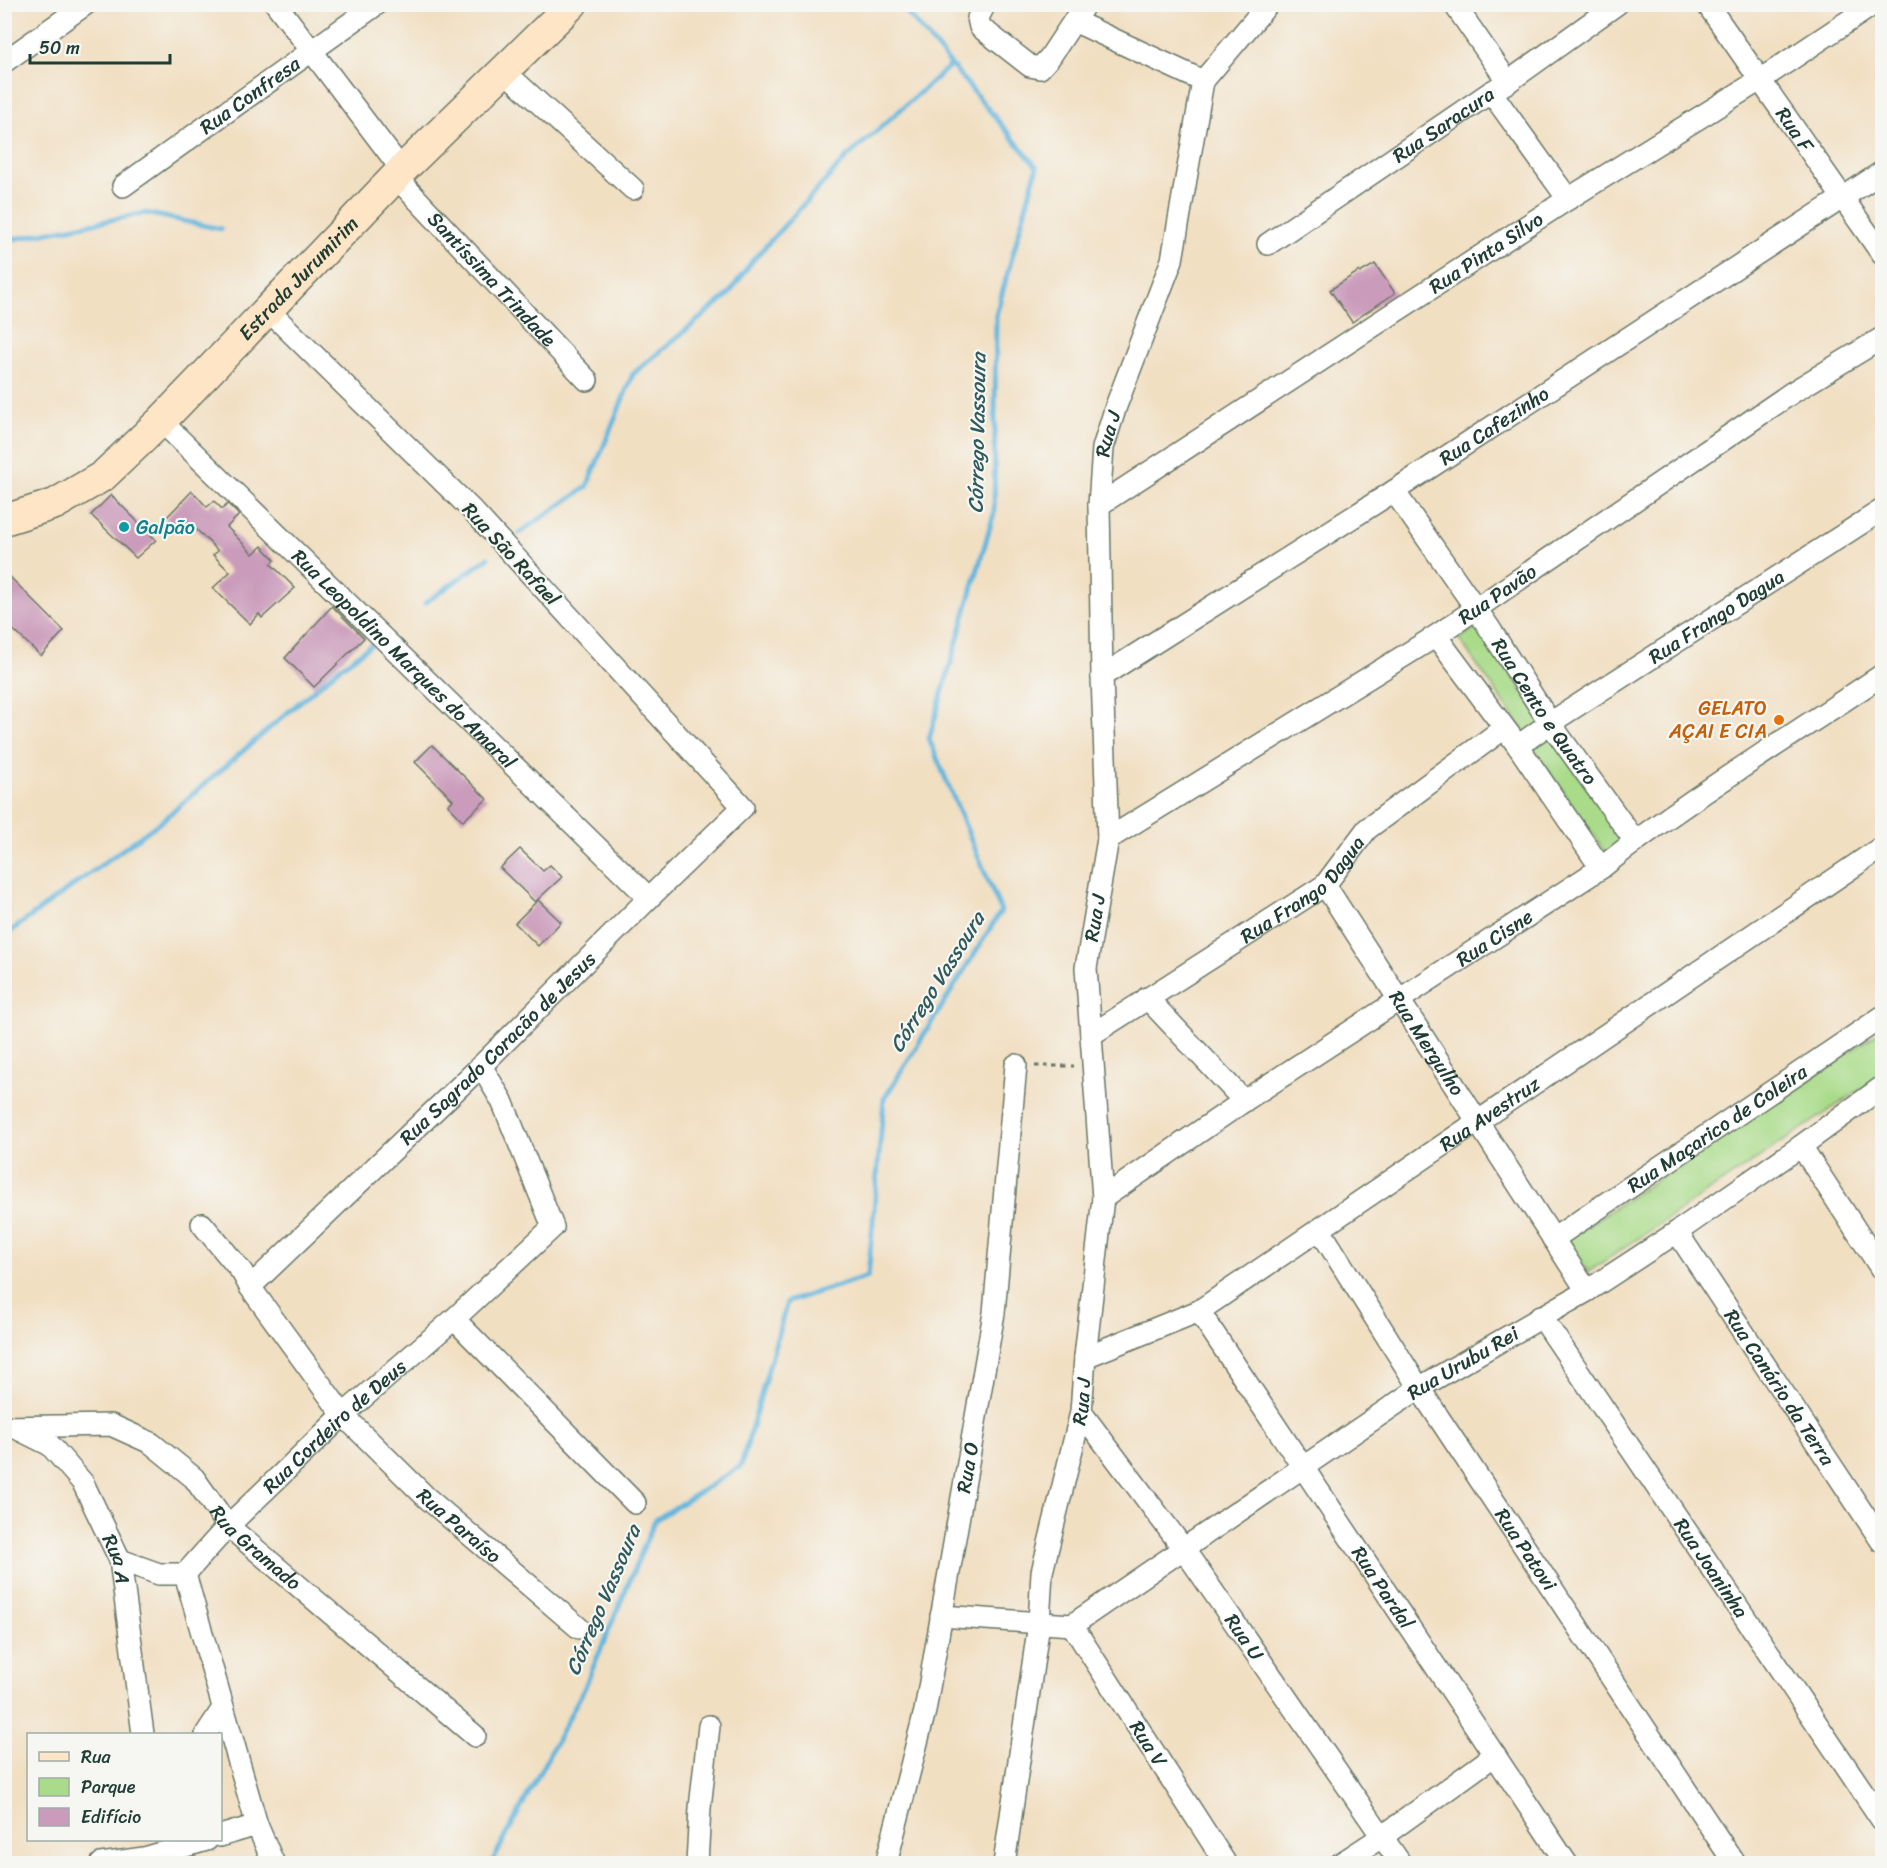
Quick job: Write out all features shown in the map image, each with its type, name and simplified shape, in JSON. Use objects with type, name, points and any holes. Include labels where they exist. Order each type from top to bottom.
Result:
[{"type":"main road","name":"Estrada Jurumirim","points":[[4,520],[55,504],[103,476],[161,421],[399,174],[572,4]]},
{"type":"street","points":[[4,62],[86,4]]},
{"type":"street","name":"Santíssima Trindade","points":[[276,4],[399,174],[587,380]]},
{"type":"street","name":"Rua Confresa","points":[[123,186],[312,53],[377,4]]},
{"type":"street","points":[[985,4],[978,18],[980,27],[1030,66],[1040,68],[1080,13],[1203,81],[1268,4]]},
{"type":"street","points":[[1454,4],[1499,87],[1568,199]]},
{"type":"street","name":"Rua Saracura","points":[[1268,244],[1617,4]]},
{"type":"street","name":"Rua F","points":[[1707,4],[1882,254]]},
{"type":"street","name":"Rua Pinta Silvo","points":[[1100,505],[1568,199],[1760,80],[1874,4]]},
{"type":"street","points":[[504,71],[633,189]]},
{"type":"street","name":"Rua J","points":[[1004,1863],[1039,1623],[1042,1572],[1081,1412],[1103,1198],[1086,968],[1108,839],[1102,676],[1100,505],[1103,448],[1116,406],[1172,260],[1203,81]]},
{"type":"street","name":"Rua Cafezinho","points":[[1102,676],[1394,491],[1882,172]]},
{"type":"street","name":"Rua São Rafael","points":[[268,310],[473,512],[743,807]]},
{"type":"street","name":"Rua Pavão","points":[[1108,839],[1436,636],[1793,392],[1882,338]]},
{"type":"street","name":"Rua Leopoldino Marques do Amaral","points":[[161,421],[649,898]]},
{"type":"street","name":"Rua Cento e Quatro","points":[[1394,491],[1551,723],[1635,841]]},
{"type":"street","name":"Rua Frango Dagua","points":[[1518,746],[1882,510]]},
{"type":"street","points":[[1436,636],[1503,729],[1518,746],[1601,868]]},
{"type":"street","name":"Rua Cisne","points":[[1103,1198],[1244,1101],[1601,868],[1635,841],[1882,675]]},
{"type":"street","name":"Rua Frango Dagua","points":[[1091,1035],[1325,885],[1367,829],[1503,729]]},
{"type":"street","name":"Rua Sagrado Coracão de Jesus","points":[[250,1287],[481,1066],[743,807]]},
{"type":"street","name":"Rua Avestruz","points":[[1085,1357],[1199,1311],[1882,847]]},
{"type":"street","name":"Rua Mergulho","points":[[1325,885],[1587,1291]]},
{"type":"street","points":[[1147,998],[1244,1101]]},
{"type":"street","name":"Rua Maçarico de Coleira","points":[[1553,1239],[1882,1017]]},
{"type":"street","name":"Rua O","points":[[886,1863],[925,1712],[994,1313],[1016,1065]]},
{"type":"street","name":"Rua Cordeiro de Deus","points":[[185,1574],[228,1526],[343,1415],[454,1319],[553,1227],[502,1101],[481,1066]]},
{"type":"street","name":"Rua Urubu Rei","points":[[1072,1625],[1419,1388],[1587,1291],[1677,1232],[1882,1087]]},
{"type":"street","points":[[1801,1146],[1882,1270]]},
{"type":"street","name":"Rua Paraíso","points":[[202,1224],[242,1272],[250,1287],[343,1415],[427,1498],[579,1628]]},
{"type":"street","name":"Rua Patovi","points":[[1320,1230],[1419,1388],[1735,1863]]},
{"type":"street","name":"Rua Canário da Terra","points":[[1677,1232],[1882,1542]]},
{"type":"street","name":"Rua Pardal","points":[[1199,1311],[1567,1863]]},
{"type":"street","name":"Rua Joaninha","points":[[1541,1316],[1882,1820]]},
{"type":"street","points":[[454,1319],[635,1503]]},
{"type":"street","name":"Rua U","points":[[1081,1412],[1183,1548],[1401,1863]]},
{"type":"street","name":"Rua Gramado","points":[[9,1426],[111,1425],[151,1443],[194,1478],[228,1526],[475,1737]]},
{"type":"street","name":"Rua A","points":[[9,1426],[51,1444],[83,1483],[120,1560],[143,1733]]},
{"type":"street","points":[[120,1560],[159,1574],[185,1574],[257,1825],[274,1863]]},
{"type":"street","points":[[941,1616],[1072,1625]]},
{"type":"street","name":"Rua V","points":[[1072,1625],[1226,1863]]},
{"type":"street","points":[[207,1733],[223,1708]]},
{"type":"street","points":[[697,1863],[700,1808],[709,1726]]},
{"type":"street","points":[[1340,1863],[1383,1836],[1495,1755]]},
{"type":"street","points":[[222,1835],[257,1825]]},
{"type":"street","points":[[102,1863],[146,1849],[195,1841]]},
{"type":"path","points":[[1016,1065],[1094,1067]]},
{"type":"green space","points":[[1477,626],[1544,722],[1526,734],[1459,639]]},
{"type":"green space","points":[[1547,730],[1624,841],[1606,853],[1529,742]]},
{"type":"green space","points":[[1882,1030],[1882,1075],[1588,1272],[1567,1239]]},
{"type":"building","points":[[1375,264],[1395,293],[1352,322],[1330,290],[1359,271],[1360,273]]},
{"type":"building","points":[[192,491],[207,507],[214,501],[222,509],[228,504],[239,515],[227,527],[253,554],[262,546],[275,560],[271,564],[295,588],[262,618],[259,614],[250,624],[213,588],[230,572],[213,555],[218,551],[188,521],[178,532],[165,519]]},
{"type":"building","name":"Galpão","points":[[111,495],[156,540],[136,558],[91,515]]},
{"type":"building","points":[[4,571],[64,631],[41,656],[4,621]]},
{"type":"building","points":[[332,606],[364,638],[314,687],[285,658]]},
{"type":"building","points":[[432,745],[487,799],[463,821],[448,805],[453,800],[415,762]]},
{"type":"building","points":[[520,849],[543,871],[550,865],[562,877],[535,902],[500,868]]},
{"type":"building","points":[[538,900],[561,922],[538,946],[515,923]]},
{"type":"waterway","name":"Córrego Vassoura","points":[[491,1864],[584,1689],[655,1520],[741,1466],[787,1302],[868,1276],[884,1099],[1001,911],[929,739],[994,513],[996,315],[1037,167],[900,4]]},
{"type":"waterway","points":[[519,533],[587,487],[633,374],[728,295],[753,260],[846,158],[951,65]]},
{"type":"waterway","points":[[4,241],[146,213],[221,229]]},
{"type":"waterway","points":[[425,603],[488,558]]},
{"type":"waterway","points":[[4,936],[163,820],[337,670],[371,645]]},
{"type":"place","name":"Galpão","points":[[124,527]]},
{"type":"place","name":"GELATO AÇAI E CIA","points":[[1779,720]]}]
